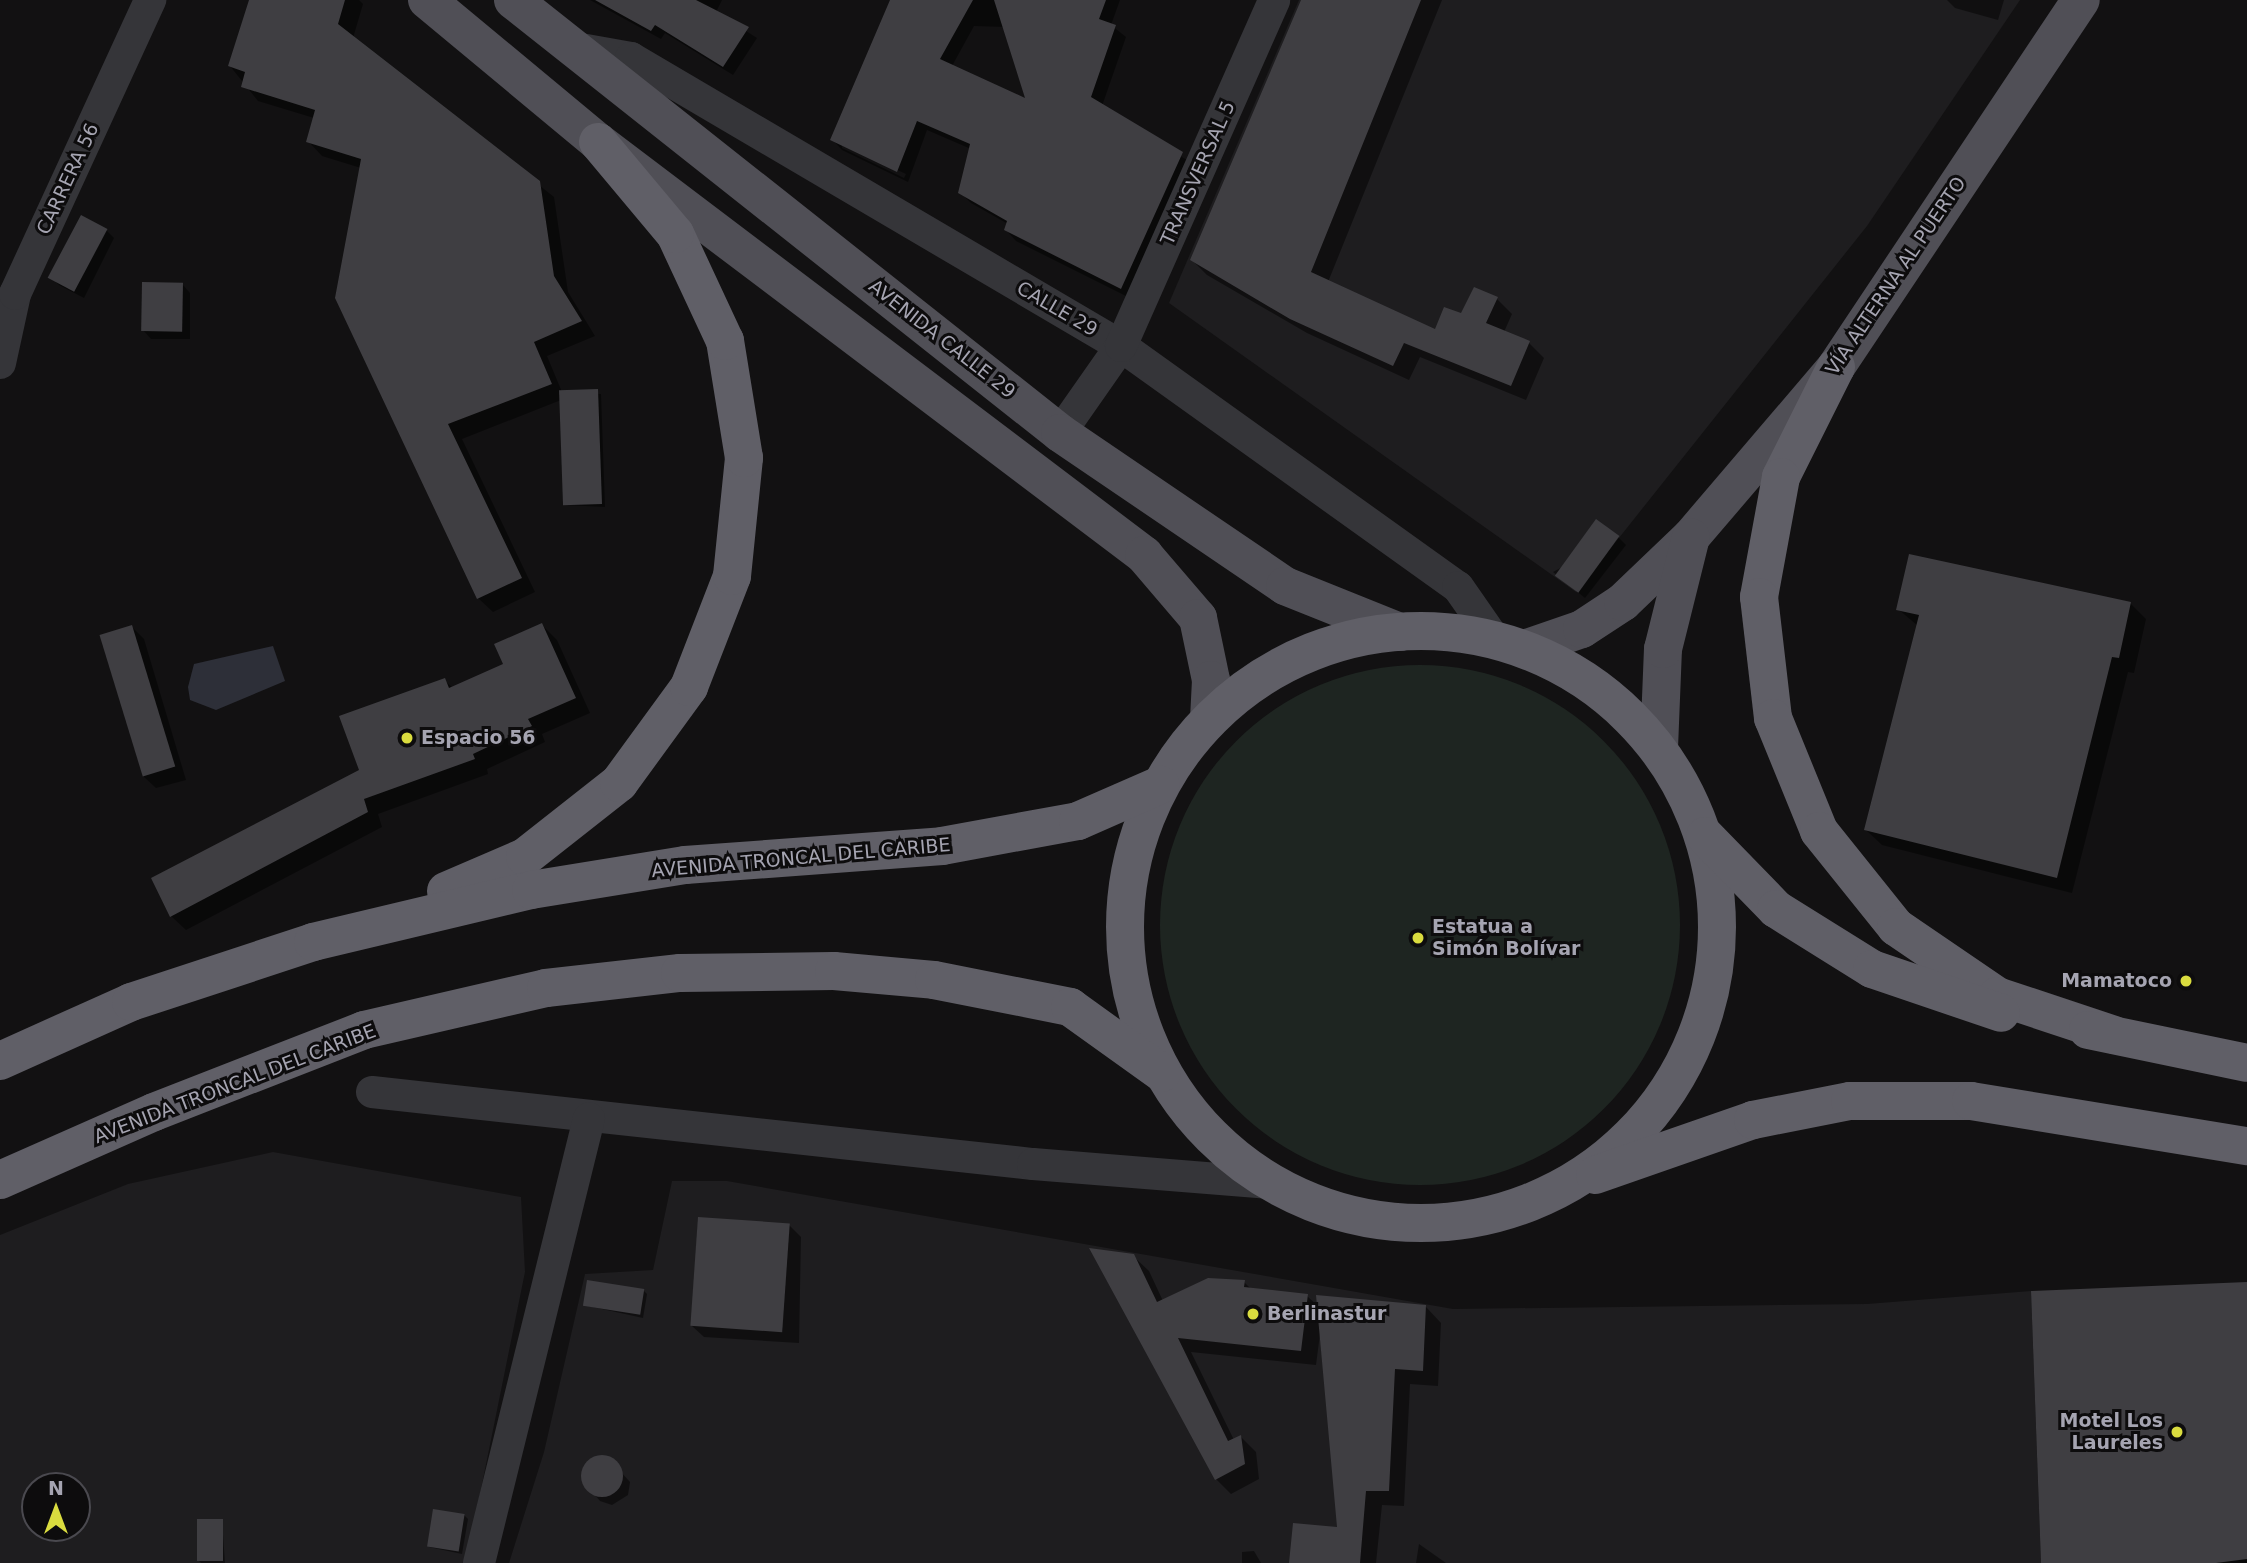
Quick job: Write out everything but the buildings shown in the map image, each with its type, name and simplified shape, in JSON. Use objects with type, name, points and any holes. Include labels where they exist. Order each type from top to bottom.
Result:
[{"type":"highway","points":[[313,942],[525,858],[619,783],[689,687],[732,576],[744,458],[725,341],[675,234],[598,142]]},
{"type":"highway","points":[[1836,367],[1781,477],[1759,597],[1773,718],[1819,831],[1896,927],[1997,996],[2114,1035]]},
{"type":"highway","points":[[2247,1063],[1991,1011],[1872,969],[1776,909],[1705,836],[1659,748],[1599,689],[1509,644],[1448,632],[1400,632],[1330,646],[1265,676],[1209,720],[1160,785],[1137,840],[1125,899],[1125,959],[1138,1017],[1161,1073],[1208,1135],[1270,1183],[1328,1209],[1391,1223],[1518,1208],[1577,1181],[1753,1120],[1850,1101],[1971,1101],[2247,1146]]},
{"type":"highway","name":"AVENIDA TRONCAL DEL CARIBE","points":[[0,1061],[131,1002],[313,942],[531,890],[673,867],[942,846],[1078,821],[1160,785]]},
{"type":"highway","points":[[1577,1181],[1652,1116],[1702,1031],[1720,934],[1705,836]]},
{"type":"highway","name":"AVENIDA TRONCAL DEL CARIBE","points":[[0,1180],[154,1112],[365,1030],[545,988],[680,973],[834,971],[934,980],[1070,1007],[1161,1073]]},
{"type":"main road","points":[[427,0],[598,142],[1144,555],[1198,618],[1210,680],[1209,720]]},
{"type":"main road","name":"AVENIDA CALLE 29","points":[[513,0],[1060,433],[1285,586],[1400,632]]},
{"type":"main road","name":"VÍA ALTERNA AL PUERTO","points":[[1509,644],[1581,629],[1623,602],[1691,537],[1836,367],[2081,0]]},
{"type":"main road","name":"VÍA ALTERNA AL PUERTO","points":[[1659,748],[1663,649],[1691,537]]},
{"type":"street","name":"CARRERA 56","points":[[0,363],[15,294],[150,0]]},
{"type":"street","name":"TRANSVERSAL 5","points":[[1060,433],[1121,346],[1274,0]]},
{"type":"street","name":"CALLE 29","points":[[575,48],[631,58],[1121,346],[1458,587],[1509,644]]},
{"type":"street","points":[[372,1092],[589,1118],[1270,1183]]},
{"type":"street","points":[[480,1563],[589,1118]]},
{"type":"shaded area","points":[[1299,0],[2020,0],[1867,226],[1576,592],[1169,303]]},
{"type":"shaded area","points":[[273,646],[285,681],[216,710],[190,700],[188,687],[194,664]]},
{"type":"shaded area","points":[[1420,665],[1471,670],[1520,684],[1565,709],[1604,741],[1636,780],[1661,825],[1675,874],[1680,925],[1675,976],[1661,1025],[1636,1070],[1604,1109],[1565,1141],[1520,1166],[1471,1180],[1420,1185],[1369,1180],[1320,1166],[1275,1141],[1236,1109],[1204,1070],[1179,1025],[1165,976],[1160,925],[1165,874],[1179,825],[1204,780],[1236,741],[1275,709],[1320,684],[1369,670]]},
{"type":"shaded area","points":[[273,1152],[521,1197],[525,1272],[466,1563],[0,1563],[0,1235],[128,1184]]},
{"type":"shaded area","points":[[672,1181],[727,1181],[1453,1309],[1867,1304],[2031,1291],[2041,1563],[509,1563],[544,1452],[585,1274],[653,1270]]},
{"type":"place","name":"Espacio 56","points":[[407,738]]},
{"type":"place","name":"Estatua a Simón Bolívar","points":[[1418,938]]},
{"type":"place","name":"Mamatoco","points":[[2186,981]]},
{"type":"place","name":"Berlinastur","points":[[1253,1314]]},
{"type":"place","name":"Motel Los Laureles","points":[[2177,1432]]}]
